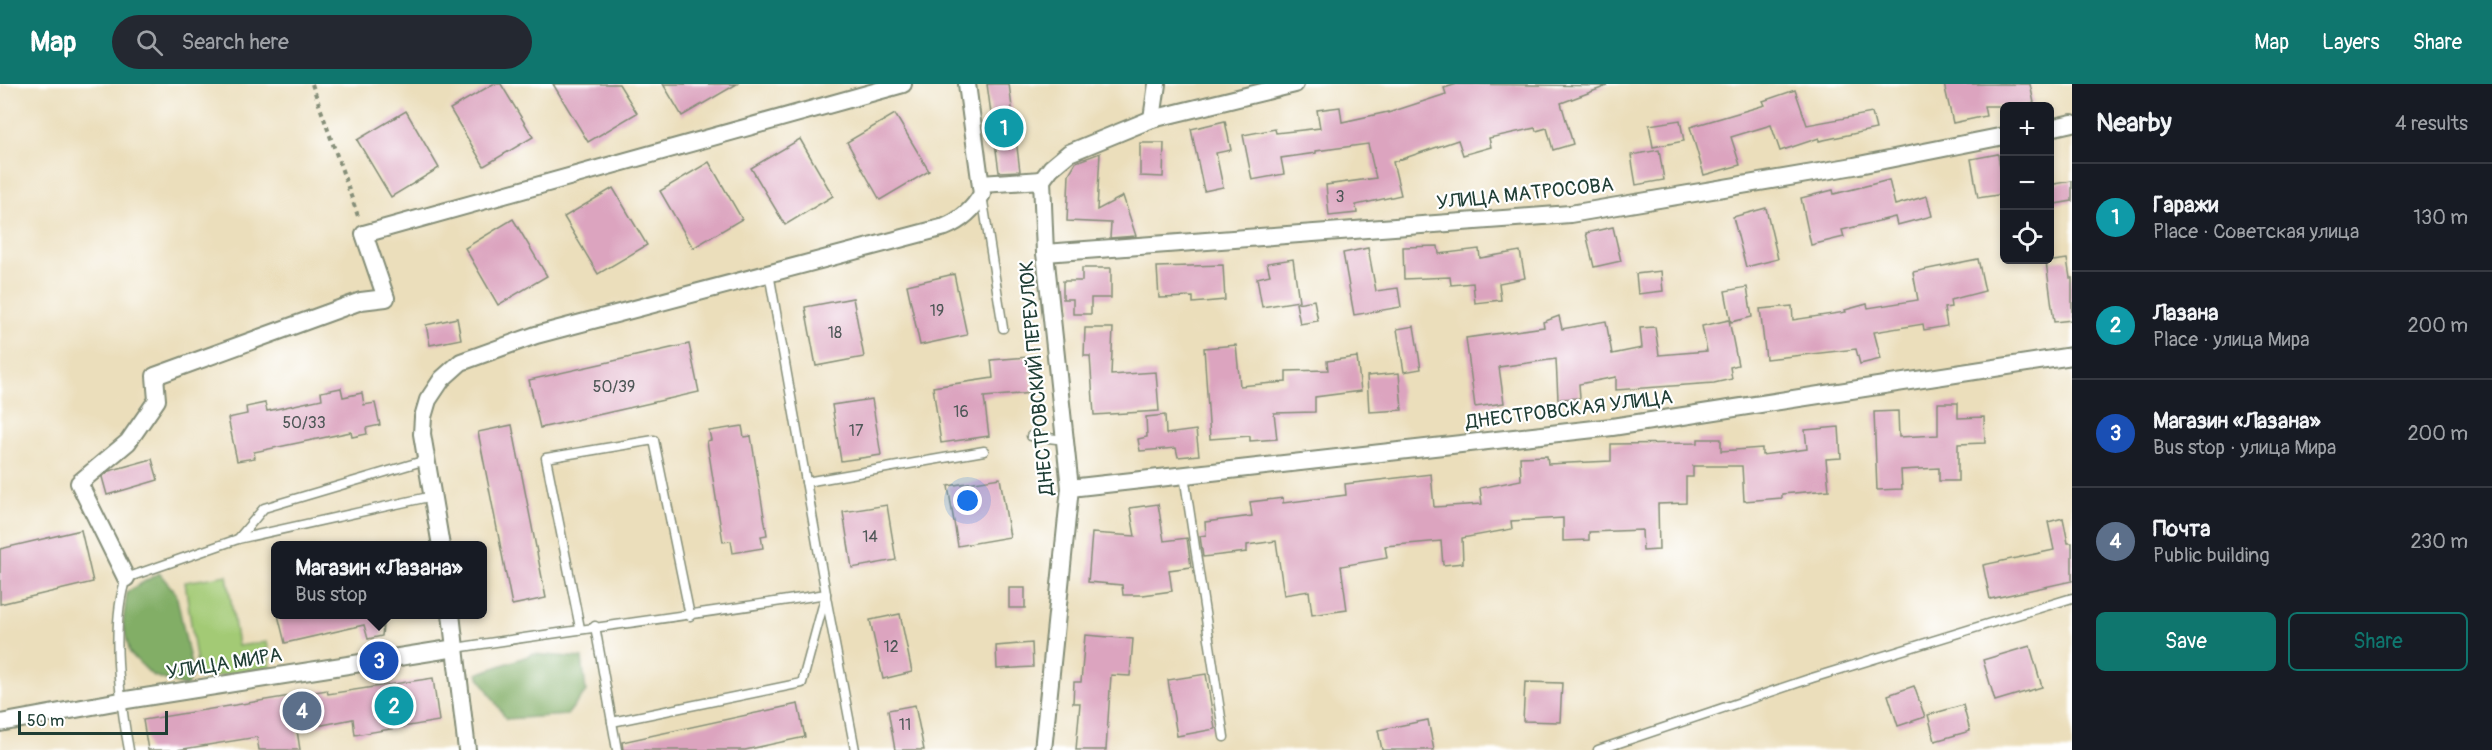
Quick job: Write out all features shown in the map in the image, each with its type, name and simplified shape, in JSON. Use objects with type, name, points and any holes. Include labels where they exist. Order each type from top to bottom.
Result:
[{"type":"street","points":[[126,578],[79,483],[128,442],[157,400],[155,376],[361,301],[386,298],[364,234],[903,84]]},
{"type":"street","points":[[440,541],[422,434],[429,400],[442,378],[461,362],[536,335],[945,227],[970,213],[982,189],[967,84]]},
{"type":"street","points":[[1152,119],[1156,84]]},
{"type":"street","points":[[982,189],[1042,180],[1051,168],[1069,153],[1152,119],[1295,84]]},
{"type":"street","points":[[2054,127],[2072,123]]},
{"type":"street","name":"УЛИЦА МАТРОСОВА","points":[[1045,253],[1570,214],[1854,166],[2000,137]]},
{"type":"street","name":"ДНЕСТРОВСКИЙ ПЕРЕУЛОК","points":[[1042,180],[1045,253],[1070,488],[1043,750]]},
{"type":"street","name":"ДНЕСТРОВСКАЯ УЛИЦА","points":[[1070,488],[1612,427],[2072,356]]},
{"type":"street","points":[[452,619],[467,750]]},
{"type":"street","name":"УЛИЦА МИРА","points":[[0,723],[120,701],[456,648]]},
{"type":"lane","points":[[982,189],[1003,328]]},
{"type":"lane","points":[[769,273],[855,750]]},
{"type":"lane","points":[[1031,436],[1065,440]]},
{"type":"lane","points":[[580,628],[546,458],[654,440],[690,616]]},
{"type":"lane","points":[[806,482],[984,451]]},
{"type":"lane","points":[[238,539],[264,508],[426,460]]},
{"type":"lane","points":[[1184,475],[1224,737]]},
{"type":"lane","points":[[129,750],[120,701],[119,599],[126,578],[238,539],[434,496]]},
{"type":"lane","points":[[456,648],[580,628],[690,616],[826,594]]},
{"type":"lane","points":[[612,722],[802,683],[826,594]]},
{"type":"lane","points":[[1598,750],[1812,678],[2072,598]]},
{"type":"lane","points":[[595,626],[617,750]]},
{"type":"path","points":[[312,84],[364,234]]},
{"type":"green space","points":[[159,573],[176,593],[193,674],[186,687],[152,675],[130,653],[123,625],[127,592]]},
{"type":"green space","points":[[227,575],[238,646],[267,642],[271,667],[199,679],[185,582]]},
{"type":"green space","points":[[533,654],[582,658],[586,691],[567,715],[506,719],[477,674]]},
{"type":"building","points":[[493,84],[501,84],[533,137],[484,166],[450,109]]},
{"type":"building","points":[[553,84],[619,84],[637,113],[588,142]]},
{"type":"building","points":[[663,84],[737,84],[682,116]]},
{"type":"building","points":[[987,84],[1009,84],[1020,171],[999,172]]},
{"type":"building","points":[[1457,84],[1607,86],[1561,103],[1573,144],[1553,150],[1547,128],[1536,131],[1535,128],[1489,138],[1491,147],[1463,155],[1458,140],[1393,162],[1401,195],[1356,205],[1357,213],[1329,216],[1326,185],[1376,178],[1368,144],[1281,158],[1284,174],[1252,180],[1243,135],[1275,129],[1276,133],[1320,128],[1317,110],[1340,107],[1342,122],[1388,113],[1446,94],[1444,88]]},
{"type":"building","points":[[1944,84],[2030,84],[2034,102],[2000,102],[2000,106],[1984,106],[1986,116],[1953,123]]},
{"type":"building","points":[[1795,90],[1807,125],[1872,113],[1876,129],[1819,141],[1819,138],[1780,151],[1771,125],[1731,137],[1740,165],[1704,175],[1690,127],[1765,105],[1763,101]]},
{"type":"building","points":[[406,111],[439,168],[391,197],[357,140]]},
{"type":"building","points":[[895,114],[929,171],[880,200],[847,142]]},
{"type":"building","points":[[1680,120],[1684,141],[1653,147],[1649,125]]},
{"type":"building","points":[[1225,121],[1231,150],[1216,153],[1223,187],[1204,191],[1191,129]]},
{"type":"building","points":[[800,139],[833,196],[785,225],[751,168]]},
{"type":"building","points":[[1140,143],[1164,143],[1163,177],[1140,176]]},
{"type":"building","points":[[1659,150],[1664,180],[1636,185],[1631,155]]},
{"type":"building","points":[[1100,153],[1097,210],[1123,196],[1136,236],[1110,238],[1111,223],[1067,221],[1069,174],[1076,162]]},
{"type":"building","points":[[1998,154],[2000,195],[1978,198],[1971,159]]},
{"type":"building","points":[[709,162],[742,219],[693,248],[660,191]]},
{"type":"building","points":[[1889,180],[1895,205],[1927,196],[1932,216],[1897,225],[1895,217],[1842,230],[1844,237],[1811,245],[1801,198],[1833,190],[1834,194]]},
{"type":"building","points":[[2072,181],[2072,201],[2054,204],[2054,184]]},
{"type":"building","points":[[613,188],[647,245],[598,274],[564,217]]},
{"type":"building","points":[[1766,208],[1778,259],[1746,267],[1733,217]]},
{"type":"building","points":[[513,219],[547,276],[498,305],[465,248]]},
{"type":"building","points":[[1613,227],[1621,261],[1594,267],[1586,233]]},
{"type":"building","points":[[1438,246],[1439,254],[1479,249],[1480,258],[1520,251],[1525,278],[1499,283],[1501,300],[1475,303],[1473,283],[1451,285],[1450,277],[1404,279],[1403,247]]},
{"type":"building","points":[[1368,248],[1376,291],[1398,288],[1401,307],[1354,315],[1343,253]]},
{"type":"building","points":[[1293,259],[1299,301],[1262,307],[1257,278],[1270,275],[1267,263]]},
{"type":"building","points":[[1978,259],[1985,291],[1950,300],[1951,307],[1944,308],[1947,326],[1924,330],[1923,324],[1874,332],[1881,359],[1860,364],[1856,349],[1766,359],[1760,309],[1792,306],[1793,320],[1846,312],[1845,310],[1867,304],[1868,308],[1918,300],[1913,272]]},
{"type":"building","points":[[2067,259],[2070,278],[2072,278],[2072,320],[2054,322],[2046,264],[2054,264],[2054,261]]},
{"type":"building","points":[[1223,265],[1225,300],[1193,303],[1193,297],[1159,298],[1157,267]]},
{"type":"building","points":[[1082,268],[1111,268],[1111,298],[1091,298],[1091,314],[1073,314],[1073,299],[1063,299],[1063,281],[1082,281]]},
{"type":"building","points":[[1661,271],[1663,291],[1638,294],[1636,274]]},
{"type":"building","points":[[954,274],[967,335],[920,345],[907,285]]},
{"type":"building","points":[[1747,287],[1752,317],[1731,322],[1725,291]]},
{"type":"building","points":[[853,298],[864,357],[816,366],[805,307]]},
{"type":"building","points":[[1314,300],[1318,321],[1300,324],[1296,303]]},
{"type":"building","points":[[1559,316],[1562,329],[1606,321],[1612,354],[1642,348],[1640,328],[1655,327],[1659,355],[1707,351],[1702,326],[1729,320],[1738,365],[1730,367],[1732,379],[1714,383],[1616,390],[1616,377],[1579,384],[1580,398],[1558,399],[1556,359],[1499,367],[1504,403],[1475,407],[1466,338],[1544,327],[1543,322]]},
{"type":"building","points":[[457,318],[461,339],[430,345],[426,325]]},
{"type":"building","points":[[1414,326],[1421,369],[1404,372],[1397,329]]},
{"type":"building","points":[[1085,328],[1113,328],[1111,375],[1156,372],[1159,411],[1094,415],[1090,356],[1084,356]]},
{"type":"building","points":[[689,344],[699,392],[540,428],[529,380]]},
{"type":"building","points":[[1236,345],[1240,386],[1286,382],[1286,371],[1328,370],[1327,361],[1357,357],[1361,391],[1315,397],[1315,412],[1274,413],[1277,439],[1250,441],[1250,436],[1210,439],[1204,348]]},
{"type":"building","points":[[1029,357],[1032,393],[984,397],[989,436],[941,443],[933,387],[993,378],[991,360]]},
{"type":"building","points":[[1399,373],[1402,410],[1369,412],[1367,376]]},
{"type":"building","points":[[341,388],[343,397],[362,393],[364,405],[375,403],[380,425],[366,428],[367,434],[352,437],[351,432],[254,452],[255,458],[237,461],[228,418],[247,414],[246,407],[265,403],[267,411],[322,399],[321,392]]},
{"type":"building","points":[[872,399],[881,455],[841,461],[832,405]]},
{"type":"building","points":[[1938,403],[1958,403],[1958,418],[1984,417],[1985,443],[1958,444],[1958,481],[1939,481],[1939,468],[1901,470],[1902,489],[1877,490],[1874,412],[1898,411],[1899,437],[1938,435]]},
{"type":"building","points":[[1165,415],[1166,434],[1196,430],[1199,455],[1178,457],[1176,448],[1140,451],[1138,439],[1147,437],[1146,417]]},
{"type":"building","points":[[512,425],[546,598],[512,605],[478,432]]},
{"type":"building","points":[[742,426],[744,437],[751,436],[767,535],[761,536],[763,548],[733,553],[731,541],[723,542],[707,441],[711,440],[709,431]]},
{"type":"building","points":[[1839,427],[1841,458],[1826,459],[1829,490],[1782,494],[1782,498],[1744,501],[1742,466],[1693,466],[1693,477],[1686,477],[1686,503],[1658,504],[1659,550],[1643,551],[1642,530],[1589,532],[1589,540],[1563,541],[1563,518],[1511,521],[1512,529],[1462,538],[1463,563],[1443,565],[1441,541],[1385,546],[1387,558],[1341,566],[1347,610],[1312,615],[1309,591],[1284,595],[1276,541],[1247,545],[1247,552],[1203,557],[1200,536],[1206,535],[1205,522],[1252,516],[1250,502],[1283,498],[1283,503],[1346,495],[1345,484],[1431,474],[1434,507],[1482,504],[1480,488],[1521,480],[1520,457],[1547,456],[1548,464],[1611,461],[1611,444],[1698,443],[1698,439],[1721,439],[1721,451],[1762,448],[1762,455],[1807,449],[1805,430]]},
{"type":"building","points":[[152,459],[158,480],[107,495],[102,477],[109,471]]},
{"type":"building","points":[[1000,478],[1010,537],[958,546],[948,486]]},
{"type":"building","points":[[1158,504],[1164,541],[1187,538],[1191,567],[1169,570],[1172,591],[1123,595],[1122,585],[1088,582],[1092,533],[1135,536],[1130,508]]},
{"type":"building","points":[[887,505],[896,560],[852,568],[843,512]]},
{"type":"building","points":[[2063,518],[2068,543],[2072,543],[2072,581],[1990,599],[1983,565],[2054,550],[2048,522]]},
{"type":"building","points":[[81,530],[93,582],[0,604],[0,549]]},
{"type":"building","points":[[1009,588],[1025,588],[1025,608],[1009,608]]},
{"type":"building","points":[[900,614],[912,672],[883,679],[870,620]]},
{"type":"building","points":[[279,619],[384,619],[382,636],[368,639],[364,625],[285,643]]},
{"type":"building","points":[[1085,635],[1133,639],[1130,676],[1111,675],[1106,750],[1076,750],[1080,703],[1073,703],[1074,682],[1081,682]]},
{"type":"building","points":[[1032,643],[1033,667],[997,669],[996,646]]},
{"type":"building","points":[[2030,646],[2042,687],[1995,701],[1983,660]]},
{"type":"building","points":[[1206,674],[1215,729],[1177,736],[1168,680]]},
{"type":"building","points":[[433,678],[439,721],[355,735],[353,719],[297,730],[300,750],[259,750],[257,737],[177,750],[148,750],[143,720],[327,690],[328,694]]},
{"type":"building","points":[[1525,682],[1562,683],[1560,722],[1523,721]]},
{"type":"building","points":[[1914,686],[1925,717],[1898,726],[1888,695]]},
{"type":"building","points":[[798,704],[805,737],[745,750],[623,750],[622,742]]},
{"type":"building","points":[[915,705],[924,750],[895,750],[888,710]]},
{"type":"building","points":[[1963,705],[1970,731],[1935,741],[1928,715]]},
{"type":"building","points":[[1428,720],[1434,750],[1382,750],[1378,730]]},
{"type":"place","name":"Гаражи","points":[[1004,128]]},
{"type":"place","name":"Магазин «Лазана»","points":[[379,661]]},
{"type":"place","name":"Лазана","points":[[394,706]]},
{"type":"place","name":"Почта","points":[[302,711]]}]
